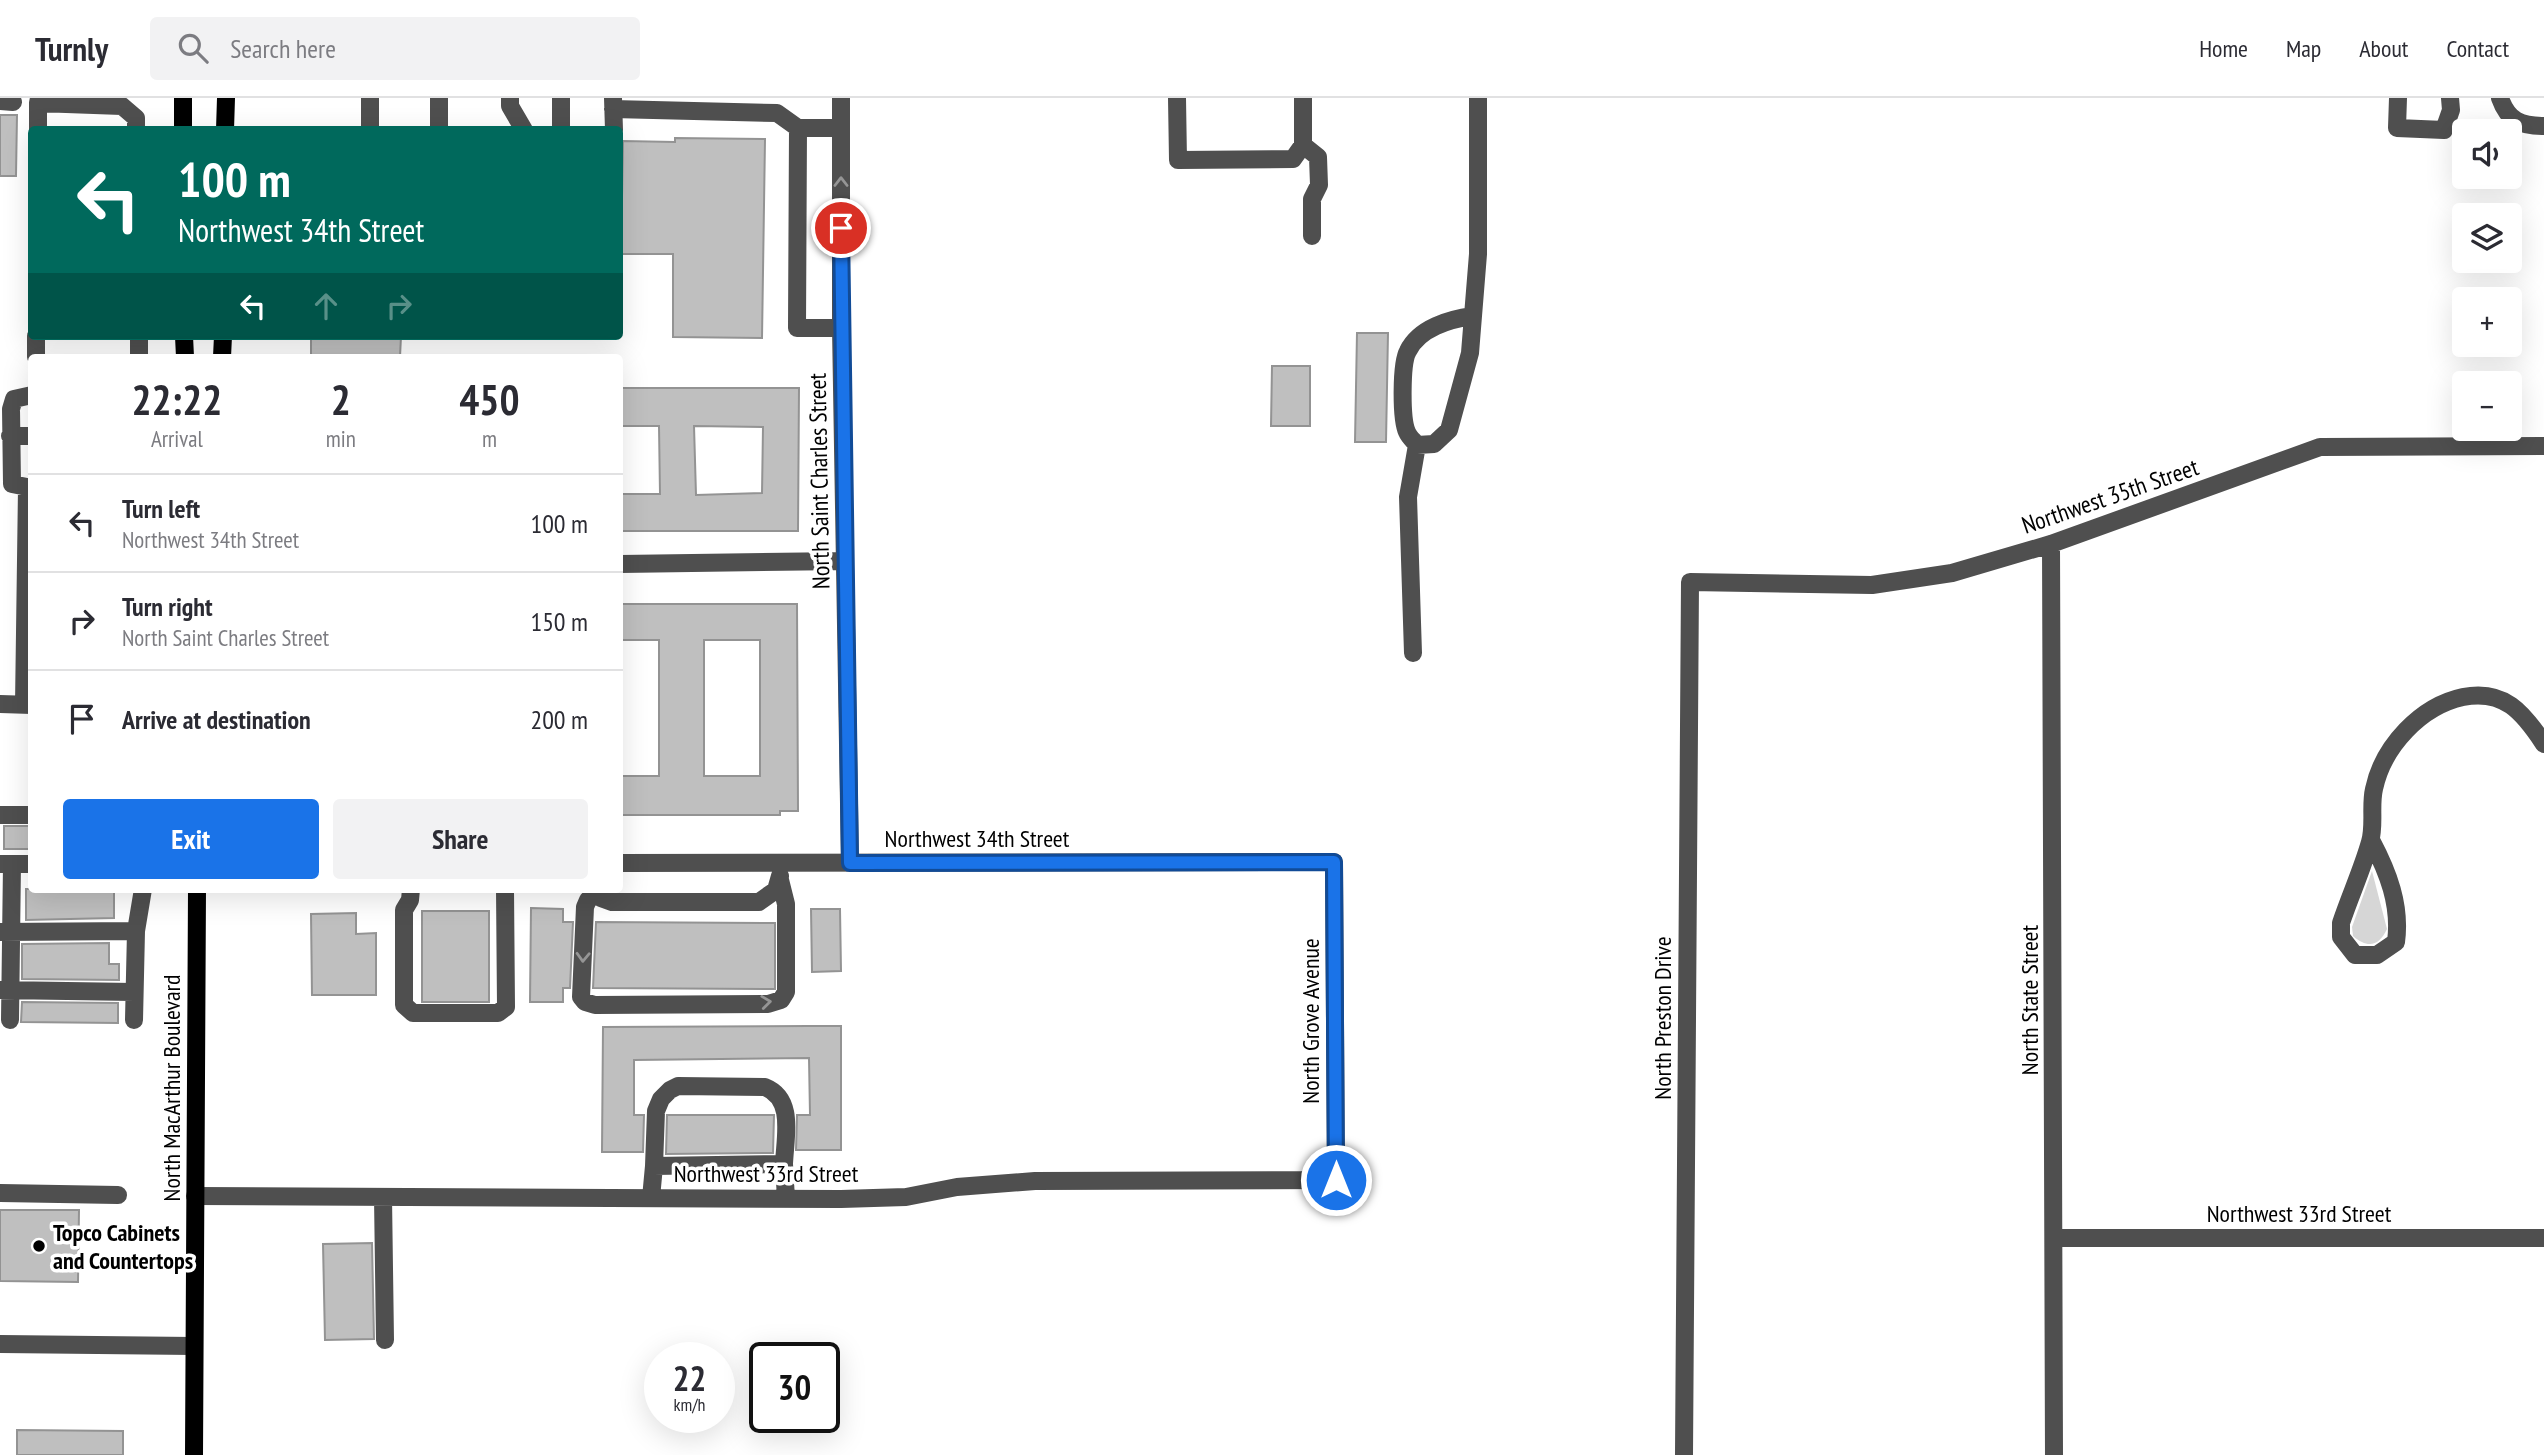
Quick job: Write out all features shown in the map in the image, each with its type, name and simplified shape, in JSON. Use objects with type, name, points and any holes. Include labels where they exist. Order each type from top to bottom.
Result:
[{"type":"main road","points":[[183,98],[183,126]]},
{"type":"main road","points":[[225,126],[226,98]]},
{"type":"main road","name":"North MacArthur Boulevard","points":[[194,1455],[197,893]]},
{"type":"street","points":[[370,98],[370,126]]},
{"type":"street","points":[[439,98],[439,126]]},
{"type":"street","points":[[510,98],[510,106],[522,126]]},
{"type":"street","points":[[561,98],[561,126]]},
{"type":"street","name":"North Saint Charles Street","points":[[841,98],[841,328],[850,863]]},
{"type":"street","points":[[1177,98],[1178,160],[1293,159],[1303,145],[1303,98]]},
{"type":"street","points":[[1417,445],[1434,444],[1448,430],[1470,353],[1478,254],[1478,98]]},
{"type":"street","points":[[2398,98],[2397,128],[2444,131],[2451,110],[2450,98]]},
{"type":"street","points":[[2500,98],[2510,118],[2526,126],[2544,127]]},
{"type":"street","points":[[38,126],[39,100],[94,101],[122,106],[136,118],[136,126]]},
{"type":"street","points":[[614,126],[613,104],[694,105],[777,113],[798,128],[841,128]]},
{"type":"street","points":[[798,128],[797,328],[841,328]]},
{"type":"street","points":[[1303,145],[1318,158],[1318,186],[1312,199],[1312,236]]},
{"type":"street","points":[[1413,653],[1408,497],[1417,445],[1406,431],[1402,399],[1407,351],[1426,332],[1454,318],[1473,316]]},
{"type":"street","points":[[28,397],[14,399],[10,436],[12,484],[28,488]]},
{"type":"street","points":[[10,436],[28,436]]},
{"type":"street","name":"Northwest 35th Street","points":[[1690,582],[1872,585],[1952,573],[2051,544],[2320,447],[2544,446]]},
{"type":"street","name":"North State Street","points":[[2051,544],[2054,1455]]},
{"type":"street","points":[[623,565],[845,561]]},
{"type":"street","name":"North Preston Drive","points":[[1684,1455],[1690,582]]},
{"type":"street","points":[[2371,839],[2386,868],[2399,923],[2396,942],[2377,955],[2355,955],[2341,937],[2341,923],[2371,839],[2374,788],[2392,747],[2418,719],[2446,701],[2483,693],[2510,703],[2544,744]]},
{"type":"street","points":[[0,704],[28,705]]},
{"type":"street","points":[[0,815],[28,815]]},
{"type":"street","name":"Northwest 34th Street","points":[[623,863],[780,872],[850,863],[1334,862]]},
{"type":"street","name":"North Grove Avenue","points":[[1334,862],[1336,1180]]},
{"type":"street","points":[[10,1020],[5,990],[6,864],[28,864]]},
{"type":"street","points":[[596,893],[612,902],[759,902],[776,890],[780,872]]},
{"type":"street","points":[[593,893],[585,907],[581,997],[586,1002],[768,1004],[781,1000],[788,980],[786,904],[780,872]]},
{"type":"street","points":[[134,1020],[136,931],[142,893]]},
{"type":"street","points":[[411,893],[411,900],[404,910],[404,1004],[413,1013],[498,1013],[506,1007],[505,893]]},
{"type":"street","points":[[6,932],[136,931]]},
{"type":"street","points":[[5,990],[134,992]]},
{"type":"street","points":[[651,1198],[656,1111],[661,1099],[678,1086],[765,1087],[775,1091],[785,1108],[786,1199]]},
{"type":"street","points":[[654,1166],[784,1164]]},
{"type":"street","name":"Northwest 33rd Street","points":[[195,1196],[786,1199],[906,1196],[957,1187],[1035,1181],[1336,1180]]},
{"type":"street","points":[[0,1193],[118,1195]]},
{"type":"street","points":[[383,1197],[385,1340]]},
{"type":"street","name":"Northwest 33rd Street","points":[[2054,1238],[2544,1238]]},
{"type":"street","points":[[0,1344],[194,1346]]},
{"type":"shaded area","points":[[2372,871],[2387,929],[2377,942],[2368,944],[2353,936],[2352,927]]},
{"type":"building","points":[[0,115],[17,115],[16,176],[0,176]]},
{"type":"building","points":[[675,138],[765,139],[762,338],[673,337],[673,254],[623,254],[623,141],[675,142]]},
{"type":"building","points":[[1357,333],[1388,333],[1386,442],[1355,442]]},
{"type":"building","points":[[311,340],[401,340],[400,354],[311,354]]},
{"type":"building","points":[[1272,366],[1310,366],[1310,426],[1271,426]]},
{"type":"building","points":[[623,388],[799,388],[798,531],[623,531],[623,494],[660,494],[659,426],[623,426]],"holes":[[[694,426],[763,427],[762,493],[696,495]]]},
{"type":"building","points":[[623,604],[797,604],[798,811],[780,811],[780,815],[623,815],[623,776],[659,776],[659,640],[623,640]],"holes":[[[704,640],[760,640],[760,776],[704,776]]]},
{"type":"building","points":[[4,826],[28,826],[28,849],[4,849]]},
{"type":"building","points":[[26,889],[28,893],[114,893],[114,918],[26,920]]},
{"type":"building","points":[[531,908],[563,909],[563,922],[573,922],[570,988],[563,988],[563,1002],[530,1002]]},
{"type":"building","points":[[811,909],[840,909],[841,971],[812,972]]},
{"type":"building","points":[[422,911],[489,911],[489,1002],[422,1002]]},
{"type":"building","points":[[356,913],[356,934],[376,933],[376,995],[312,995],[311,914]]},
{"type":"building","points":[[596,922],[775,923],[775,989],[593,988]]},
{"type":"building","points":[[109,943],[109,964],[119,964],[119,980],[22,979],[22,944]]},
{"type":"building","points":[[22,1002],[118,1003],[118,1023],[21,1022]]},
{"type":"building","points":[[841,1026],[841,1150],[796,1150],[797,1115],[810,1115],[809,1058],[634,1060],[634,1115],[644,1115],[643,1152],[602,1152],[603,1027]]},
{"type":"building","points":[[667,1115],[774,1115],[773,1153],[666,1154]]},
{"type":"building","name":"Topco Cabinets and Countertops","points":[[0,1210],[79,1210],[78,1282],[0,1281]]},
{"type":"building","points":[[372,1243],[374,1339],[325,1340],[323,1244]]},
{"type":"building","points":[[17,1430],[123,1431],[123,1455],[17,1455]]},
{"type":"place","name":"Topco Cabinets and Countertops","points":[[39,1246]]},
{"type":"route","points":[[841,228],[850,863],[1334,862],[1336,1180]]}]
